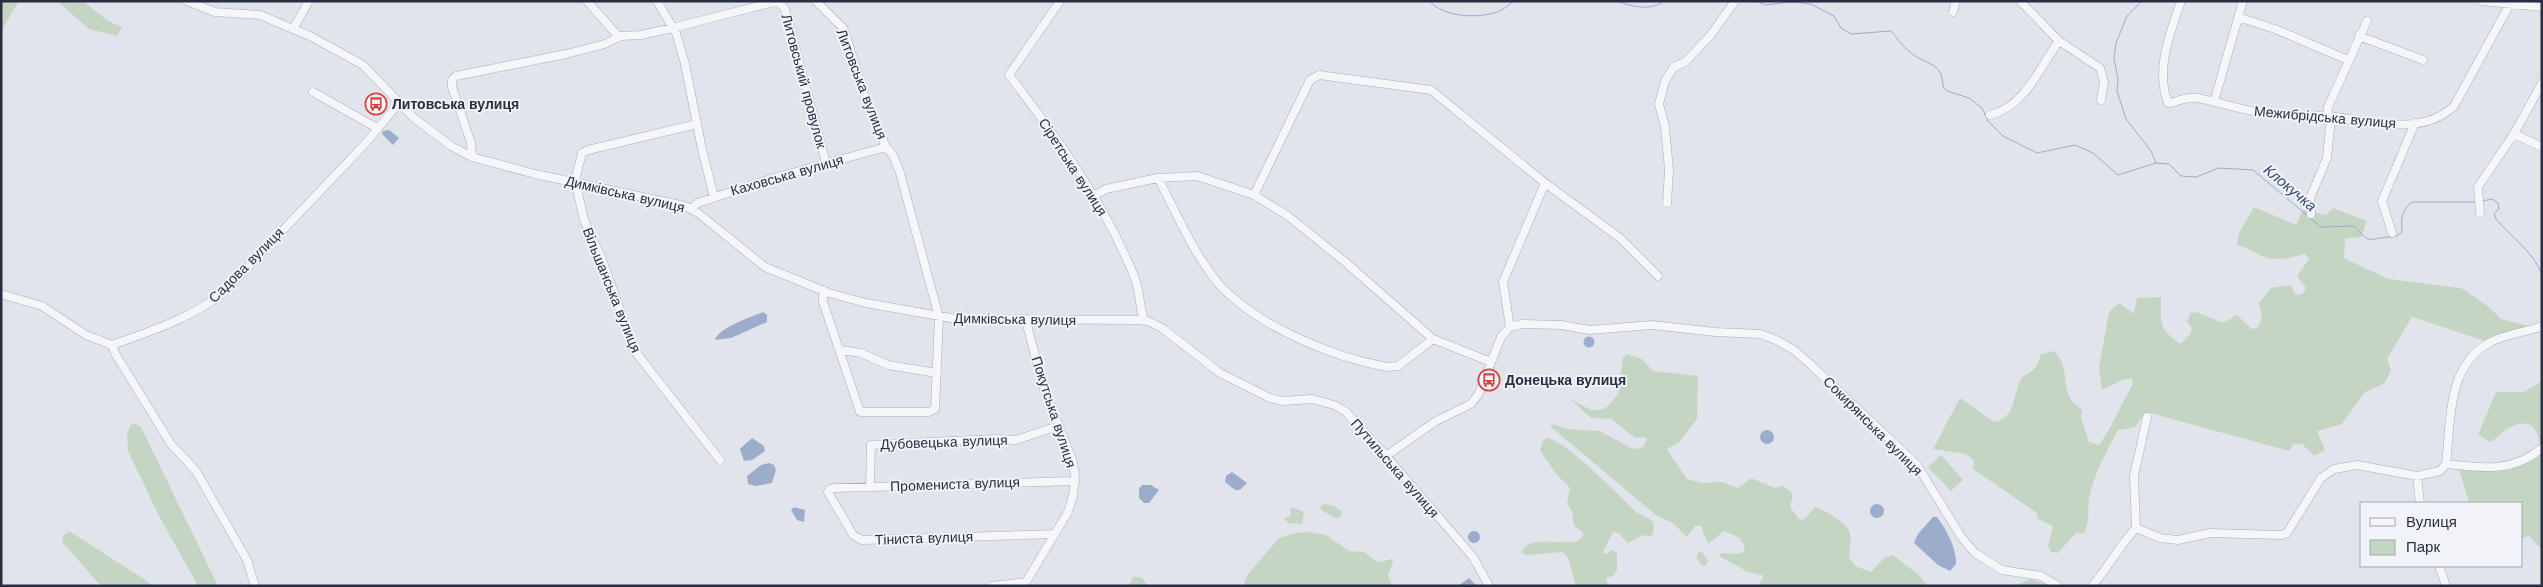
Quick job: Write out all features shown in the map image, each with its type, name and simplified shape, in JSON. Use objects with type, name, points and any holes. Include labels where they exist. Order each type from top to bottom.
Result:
[{"type":"street","name":"Димківська вулиця","points":[[187,1],[215,12],[258,14],[293,29],[368,67],[398,104],[438,137],[472,157],[576,183],[672,202],[691,209],[765,267],[823,290],[878,306],[939,317],[1026,320],[1144,320]]},
{"type":"street","points":[[587,1],[619,37]]},
{"type":"street","points":[[657,1],[677,35],[687,71],[714,197]]},
{"type":"street","points":[[472,157],[472,147],[453,89],[454,77],[578,51],[609,43],[619,37],[672,28],[778,1]]},
{"type":"street","name":"Литовський провулок","points":[[778,1],[785,10],[826,163]]},
{"type":"street","name":"Литовська вулиця","points":[[816,1],[844,29],[864,92],[886,146],[893,155],[900,173],[939,317],[935,408],[928,412],[861,412],[840,350]]},
{"type":"street","name":"Сіретська вулиця","points":[[1060,1],[1009,75],[1049,128],[1094,196],[1135,276],[1144,320]]},
{"type":"street","points":[[1667,203],[1669,170],[1665,128],[1659,104],[1665,81],[1674,67],[1685,62],[1710,36],[1735,1]]},
{"type":"street","points":[[1953,12],[1956,1]]},
{"type":"street","points":[[2020,1],[2059,41],[2100,68],[2104,82],[2101,100]]},
{"type":"street","name":"Межибрідська вулиця","points":[[2181,1],[2171,30],[2162,70],[2168,103],[2183,97],[2251,111],[2294,116],[2329,116],[2380,124],[2415,123],[2435,120],[2454,106],[2510,4]]},
{"type":"street","points":[[2214,102],[2243,1]]},
{"type":"street","points":[[2482,1],[2542,7]]},
{"type":"street","points":[[293,29],[306,2]]},
{"type":"street","points":[[2238,18],[2275,29],[2348,60]]},
{"type":"street","points":[[2311,214],[2310,198],[2326,158],[2328,107],[2367,21]]},
{"type":"street","points":[[2359,36],[2423,60]]},
{"type":"street","points":[[1990,115],[1998,113],[2023,96],[2059,41]]},
{"type":"street","points":[[1254,195],[1310,80],[1319,76],[1431,90],[1544,183],[1620,238],[1658,276]]},
{"type":"street","points":[[2480,213],[2478,187],[2514,134],[2542,83]]},
{"type":"street","points":[[313,92],[377,128]]},
{"type":"street","name":"Садова вулиця","points":[[112,345],[160,328],[208,304],[223,293],[398,104]]},
{"type":"street","points":[[2392,233],[2382,201],[2415,123]]},
{"type":"street","points":[[576,183],[582,154],[588,150],[697,124]]},
{"type":"street","points":[[2514,134],[2542,147]]},
{"type":"street","name":"Каховська вулиця","points":[[691,209],[696,204],[714,197],[886,146]]},
{"type":"street","points":[[1094,196],[1106,189],[1158,178],[1197,176],[1254,195],[1288,216],[1433,340],[1490,362]]},
{"type":"street","points":[[1158,178],[1194,247],[1215,279],[1234,298],[1268,323],[1305,341],[1386,367],[1398,366],[1433,340]]},
{"type":"street","name":"Вільшанська вулиця","points":[[576,183],[587,227],[602,259],[635,353],[720,460]]},
{"type":"street","points":[[1386,456],[1436,421],[1471,404],[1479,393],[1501,337],[1510,327],[1503,282],[1544,183]]},
{"type":"street","points":[[823,290],[823,302],[840,350],[860,353],[888,364],[937,373]]},
{"type":"street","points":[[1,294],[42,306],[86,335],[112,345],[116,355],[170,444],[196,471],[247,560],[255,586]]},
{"type":"street","name":"Покутська вулиця","points":[[992,586],[1026,582],[1069,509],[1075,480],[1073,462],[1043,386],[1026,320]]},
{"type":"street","name":"Путильська вулиця","points":[[1144,320],[1173,334],[1220,373],[1270,398],[1282,401],[1316,400],[1341,409],[1386,456],[1473,557],[1489,586]]},
{"type":"street","name":"Сокирянська вулиця","points":[[1510,327],[1539,324],[1590,330],[1652,325],[1715,332],[1760,334],[1794,350],[1917,465],[1962,538],[1975,554],[2002,570],[2041,576],[2058,586]]},
{"type":"street","points":[[2136,528],[2160,538],[2178,540],[2210,533],[2281,535],[2286,533],[2321,478],[2334,469],[2357,465],[2417,476],[2440,471],[2446,464],[2451,402],[2458,380],[2472,359],[2486,345],[2542,326]]},
{"type":"street","points":[[2092,586],[2109,567],[2123,542],[2136,528],[2134,476],[2147,417]]},
{"type":"street","name":"Дубовецька вулиця","points":[[870,487],[871,445],[994,439],[1016,440],[1058,426]]},
{"type":"street","points":[[2446,464],[2496,467],[2521,464],[2542,448]]},
{"type":"street","points":[[2417,476],[2420,502]]},
{"type":"street","name":"Промениста вулиця","points":[[835,488],[1075,480]]},
{"type":"street","name":"Тіниста вулиця","points":[[835,488],[829,491],[831,499],[853,535],[862,540],[1055,534]]},
{"type":"street","points":[[2439,567],[2446,586]]},
{"type":"green space","points":[[1,1],[19,1],[1,31]]},
{"type":"green space","points":[[57,1],[83,1],[108,21],[122,27],[117,36],[89,29]]},
{"type":"green space","points":[[2254,207],[2296,225],[2303,210],[2326,215],[2333,208],[2367,221],[2361,237],[2345,239],[2344,258],[2388,279],[2461,288],[2489,307],[2501,319],[2529,326],[2529,330],[2488,342],[2412,317],[2387,359],[2391,370],[2385,383],[2365,392],[2342,424],[2317,431],[2325,450],[2314,456],[2302,444],[2294,444],[2289,451],[2150,413],[2141,418],[2135,427],[2118,430],[2101,463],[2091,490],[2084,533],[2076,533],[2058,553],[2051,552],[2048,546],[2053,526],[2038,519],[2037,513],[1973,469],[1974,461],[1966,454],[1933,449],[1960,398],[1994,422],[2001,419],[2010,411],[2017,387],[2022,378],[2033,370],[2041,354],[2054,351],[2060,358],[2063,366],[2070,397],[2074,404],[2082,409],[2081,418],[2089,442],[2099,445],[2133,384],[2132,379],[2124,379],[2102,390],[2099,367],[2109,312],[2119,303],[2134,314],[2137,298],[2161,297],[2162,325],[2168,334],[2181,344],[2190,334],[2192,328],[2187,322],[2190,313],[2196,312],[2223,323],[2237,315],[2252,329],[2257,328],[2262,319],[2259,303],[2271,288],[2291,285],[2295,295],[2302,294],[2306,288],[2297,276],[2309,259],[2305,254],[2284,258],[2268,258],[2237,245],[2239,233]]},
{"type":"green space","points":[[1627,354],[1642,359],[1653,371],[1698,376],[1697,419],[1679,442],[1667,449],[1687,479],[1702,483],[1722,482],[1738,488],[1751,478],[1775,488],[1783,486],[1793,494],[1790,507],[1800,520],[1805,519],[1815,507],[1830,514],[1845,525],[1851,536],[1849,557],[1855,566],[1871,572],[1885,557],[1893,555],[1920,576],[1927,586],[1758,586],[1763,578],[1762,575],[1748,572],[1719,556],[1722,553],[1738,554],[1743,552],[1745,547],[1740,538],[1724,531],[1708,544],[1701,526],[1695,526],[1687,537],[1673,523],[1657,516],[1550,426],[1553,424],[1568,429],[1600,431],[1631,448],[1638,449],[1643,447],[1647,440],[1646,437],[1636,438],[1612,419],[1591,418],[1570,399],[1591,410],[1600,410],[1607,407],[1618,394],[1623,358]]},
{"type":"green space","points":[[2542,381],[2542,550],[2529,536],[2523,538],[2523,502],[2469,502],[2459,469],[2515,467],[2538,457],[2538,436],[2531,426],[2526,424],[2519,424],[2508,428],[2491,442],[2478,435],[2496,392],[2524,392]]},
{"type":"green space","points":[[134,423],[141,427],[218,586],[198,586],[158,514],[128,451],[127,436],[130,426]]},
{"type":"green space","points":[[1547,438],[1555,441],[1579,458],[1637,513],[1648,518],[1653,523],[1651,537],[1643,535],[1628,543],[1618,533],[1613,532],[1603,552],[1605,554],[1613,550],[1617,553],[1617,570],[1613,576],[1606,578],[1608,586],[1576,586],[1568,558],[1563,552],[1526,555],[1521,552],[1534,542],[1571,542],[1583,536],[1583,533],[1574,525],[1572,512],[1567,503],[1570,488],[1556,474],[1540,450],[1543,441]]},
{"type":"green space","points":[[1941,455],[1963,480],[1951,491],[1928,467]]},
{"type":"green space","points":[[1322,504],[1331,505],[1342,511],[1342,516],[1336,519],[1320,509]]},
{"type":"green space","points":[[1292,507],[1304,512],[1302,524],[1289,523],[1284,519],[1291,515],[1290,509]]},
{"type":"green space","points":[[69,531],[154,586],[101,586],[62,542],[63,536]]},
{"type":"green space","points":[[1311,532],[1326,535],[1349,551],[1364,552],[1378,562],[1392,559],[1393,562],[1388,575],[1392,586],[1243,586],[1248,574],[1279,538],[1295,533]]},
{"type":"green space","points":[[1701,551],[1708,560],[1706,566],[1701,565],[1697,559],[1697,554]]},
{"type":"green space","points":[[1133,577],[1141,577],[1148,586],[1129,586]]},
{"type":"green space","points":[[2030,579],[2051,586],[2015,586]]},
{"type":"water","points":[[389,130],[399,138],[393,145],[382,134],[383,131]]},
{"type":"water","points":[[763,312],[767,315],[767,322],[731,338],[715,340],[728,327]]},
{"type":"water","points":[[1587,337],[1591,337],[1594,342],[1593,346],[1587,347],[1584,344],[1584,340]]},
{"type":"water","points":[[1764,430],[1770,430],[1774,437],[1770,444],[1764,444],[1760,440],[1760,434]]},
{"type":"water","points":[[752,438],[764,446],[765,451],[752,460],[744,461],[740,449]]},
{"type":"water","points":[[769,463],[774,465],[776,470],[772,483],[756,486],[748,484],[747,476],[761,465]]},
{"type":"water","points":[[1232,472],[1247,483],[1240,490],[1235,490],[1225,482],[1226,476]]},
{"type":"water","points":[[1142,485],[1151,485],[1159,490],[1149,503],[1144,503],[1139,498],[1139,489]]},
{"type":"water","points":[[1874,504],[1880,504],[1884,511],[1880,518],[1874,518],[1870,514],[1870,508]]},
{"type":"water","points":[[794,507],[805,510],[804,522],[797,520],[791,510]]},
{"type":"water","points":[[1933,517],[1937,517],[1953,546],[1956,564],[1950,571],[1938,565],[1914,543],[1918,534]]},
{"type":"water","points":[[1472,531],[1476,531],[1480,537],[1476,543],[1472,543],[1468,539],[1468,535]]},
{"type":"water","points":[[1469,578],[1477,586],[1458,586]]},
{"type":"waterway","name":"Клокучка","points":[[1429,1],[1443,10],[1471,16],[1497,12],[1514,1]]},
{"type":"waterway","name":"Клокучка","points":[[1616,1],[1647,7],[1664,1]]},
{"type":"waterway","name":"Клокучка","points":[[1756,1],[1765,5],[1791,2],[1811,4],[1834,16],[1841,28],[1851,34],[1891,31],[1907,50],[1937,68],[1943,87],[1947,91],[1969,98],[1982,108],[1988,121],[2003,136],[2037,153],[2075,145],[2093,153],[2118,175],[2156,163],[2169,164],[2181,176],[2196,177],[2219,168],[2253,170],[2321,227],[2354,226],[2368,239],[2397,236],[2400,234],[2402,232],[2404,212],[2412,202],[2475,202]]},
{"type":"waterway","points":[[2142,1],[2127,16],[2116,43],[2114,58],[2118,80],[2117,91],[2126,119],[2151,151],[2156,163]]},
{"type":"waterway","name":"Клокучка","points":[[2482,201],[2492,199],[2498,203],[2499,209],[2494,214],[2496,219],[2529,253],[2542,276]]},
{"type":"place","name":"Литовська вулиця","points":[[376,104]]},
{"type":"place","name":"Донецька вулиця","points":[[1489,380]]}]
